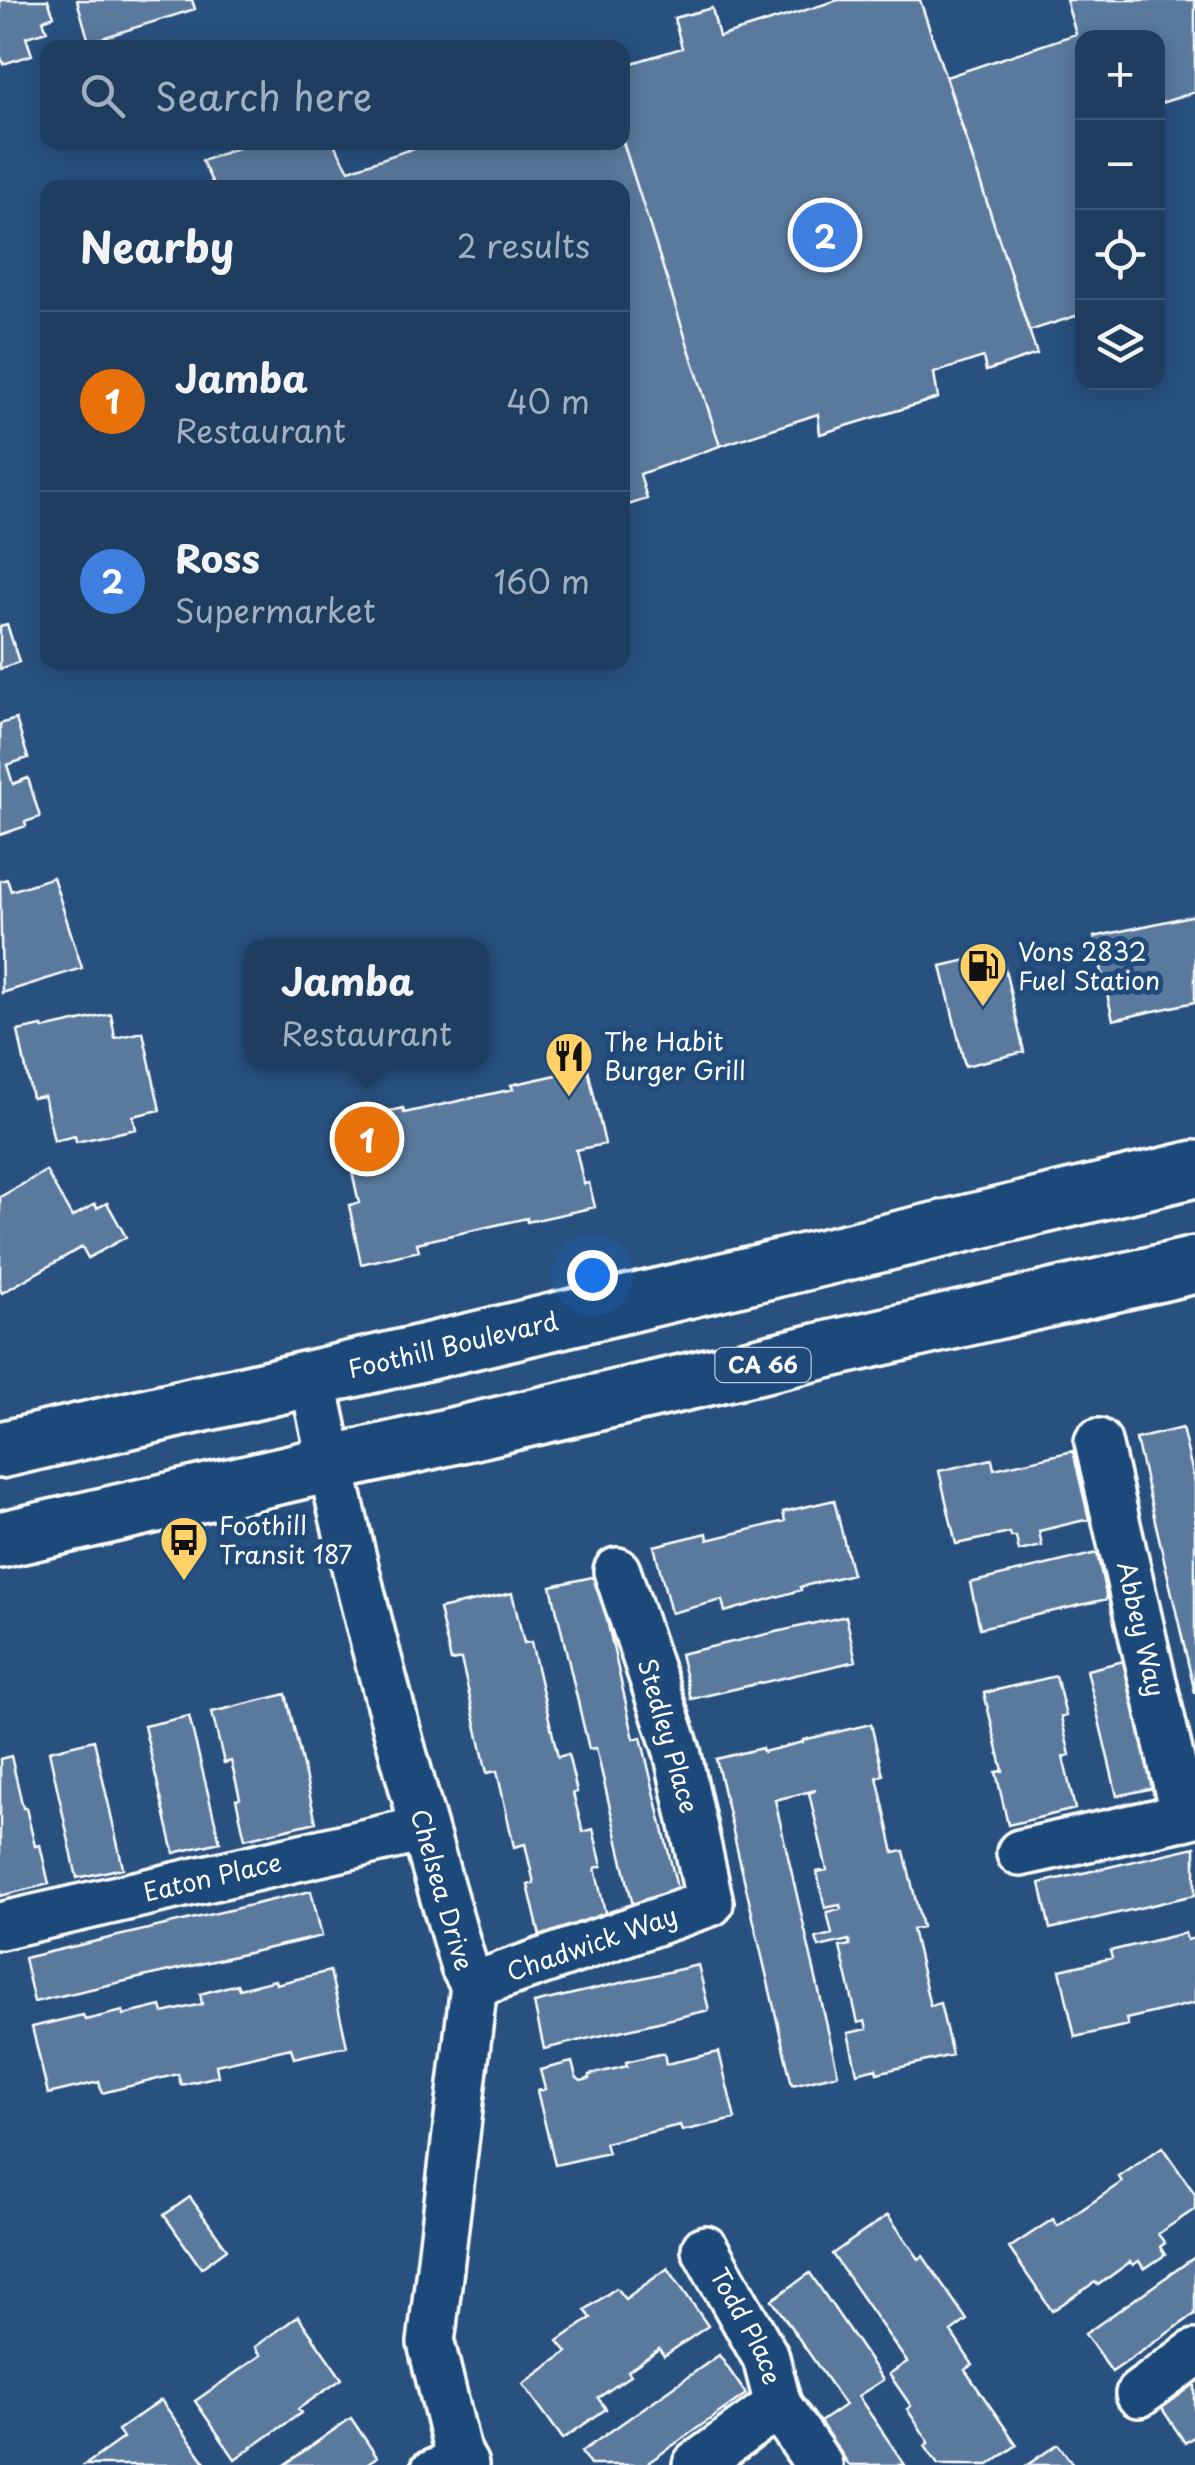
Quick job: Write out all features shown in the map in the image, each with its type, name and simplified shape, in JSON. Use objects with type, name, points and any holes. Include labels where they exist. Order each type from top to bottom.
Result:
[{"type":"main road","name":"Foothill Boulevard","points":[[0,1450],[1195,1169]]},
{"type":"main road","name":"CA 66","points":[[0,1540],[1195,1265]]},
{"type":"street","name":"Chelsea Drive","points":[[314,1378],[330,1463],[424,1829],[464,1967],[474,1985],[431,2343],[448,2460]]},
{"type":"street","name":"Abbey Way","points":[[1098,1442],[1190,1815]]},
{"type":"street","name":"Stedley Place","points":[[617,1571],[677,1751],[710,1904]]},
{"type":"street","points":[[1020,1853],[1190,1815]]},
{"type":"street","name":"Eaton Place","points":[[0,1926],[424,1829]]},
{"type":"street","name":"Chadwick Way","points":[[474,1985],[710,1904]]},
{"type":"street","name":"Todd Place","points":[[704,2248],[766,2358],[778,2405],[819,2465]]},
{"type":"street","points":[[1139,2394],[1195,2353]]},
{"type":"street","name":"Todd Place","points":[[696,2465],[778,2405]]},
{"type":"building","points":[[0,0],[48,0],[54,16],[43,20],[47,31],[26,37],[32,55],[3,64],[0,54]]},
{"type":"building","points":[[77,0],[192,0],[195,9],[88,40]]},
{"type":"building","points":[[838,0],[920,0],[1037,354],[986,371],[983,357],[934,373],[938,398],[820,434],[818,414],[720,446],[626,150],[630,150],[630,64],[682,48],[674,18],[712,8],[719,37]]},
{"type":"building","points":[[1066,0],[1195,0],[1195,92],[1165,102],[1165,30],[1075,31]]},
{"type":"building","points":[[1075,34],[1075,316],[1029,331],[946,77]]},
{"type":"building","points":[[232,150],[338,150],[349,170],[408,150],[626,150],[720,446],[640,474],[647,499],[630,504],[630,180],[211,180],[202,161]]},
{"type":"building","points":[[7,624],[19,662],[0,669],[0,626]]},
{"type":"building","points":[[16,719],[28,758],[7,765],[13,784],[28,778],[40,817],[0,835],[0,724]]},
{"type":"building","points":[[53,877],[82,968],[2,993],[0,881],[7,879],[11,891]]},
{"type":"building","points":[[1195,915],[1195,1002],[1113,1020],[1094,937]]},
{"type":"building","name":"Vons 2832 Fuel Station","points":[[998,953],[1002,956],[1024,1052],[965,1066],[941,966]]},
{"type":"building","points":[[111,1014],[115,1038],[143,1032],[160,1110],[133,1116],[136,1129],[76,1142],[75,1136],[54,1141],[44,1096],[32,1098],[18,1031]]},
{"type":"building","points":[[587,1065],[605,1144],[576,1150],[584,1184],[589,1183],[595,1207],[417,1243],[419,1251],[361,1264],[349,1205],[359,1203],[341,1122],[403,1108],[404,1113],[513,1089],[511,1085],[584,1069]]},
{"type":"building","points":[[46,1171],[72,1217],[95,1204],[97,1208],[107,1203],[126,1237],[88,1258],[82,1247],[2,1293],[0,1197]]},
{"type":"building","points":[[1182,1428],[1195,1483],[1195,1693],[1136,1439]]},
{"type":"building","points":[[1073,1451],[1089,1519],[1039,1531],[1042,1546],[1019,1551],[1016,1537],[1010,1533],[956,1544],[939,1471],[992,1459],[994,1469]]},
{"type":"building","points":[[834,1500],[852,1574],[725,1612],[722,1600],[671,1613],[654,1546],[707,1533],[708,1540],[785,1521],[783,1512]]},
{"type":"building","points":[[1097,1553],[1107,1599],[980,1628],[970,1583]]},
{"type":"building","points":[[597,1576],[634,1739],[641,1737],[680,1900],[634,1910],[596,1748],[589,1749],[551,1586]]},
{"type":"building","points":[[512,1593],[524,1643],[531,1642],[558,1757],[568,1754],[583,1832],[593,1829],[602,1866],[595,1868],[607,1921],[540,1936],[528,1885],[534,1883],[525,1844],[514,1847],[497,1771],[487,1773],[461,1659],[451,1661],[439,1609]]},
{"type":"building","points":[[846,1616],[856,1661],[691,1699],[680,1654]]},
{"type":"building","points":[[1132,1659],[1162,1786],[1117,1796],[1087,1670]]},
{"type":"building","points":[[1056,1676],[1070,1755],[1063,1757],[1075,1809],[1008,1825],[996,1772],[1003,1771],[984,1693]]},
{"type":"building","points":[[286,1694],[316,1822],[245,1839],[231,1761],[224,1763],[212,1712]]},
{"type":"building","points":[[189,1716],[220,1842],[174,1853],[144,1726]]},
{"type":"building","points":[[871,1724],[883,1775],[877,1777],[894,1853],[904,1851],[922,1927],[912,1929],[930,2006],[940,2003],[952,2055],[877,2073],[876,2068],[857,2073],[848,2033],[867,2029],[865,2021],[858,2023],[840,1947],[850,1945],[849,1940],[819,1947],[816,1938],[832,1934],[827,1912],[841,1909],[840,1905],[825,1908],[817,1872],[827,1870],[809,1793],[816,1790],[775,1800],[838,2074],[792,2085],[716,1759],[762,1748],[763,1752]]},
{"type":"building","points":[[94,1740],[123,1868],[77,1878],[49,1751]]},
{"type":"building","points":[[11,1756],[23,1808],[35,1846],[40,1845],[49,1884],[0,1896],[0,1759]]},
{"type":"building","points":[[1195,1847],[1195,1895],[1050,1929],[1040,1883]]},
{"type":"building","points":[[311,1891],[322,1936],[34,2002],[24,1958]]},
{"type":"building","points":[[1185,1933],[1187,1940],[1195,1938],[1195,2003],[1126,2019],[1128,2025],[1075,2037],[1060,1970],[1112,1958],[1110,1951]]},
{"type":"building","points":[[698,1965],[709,2010],[544,2049],[534,2003]]},
{"type":"building","points":[[330,1971],[347,2046],[294,2058],[291,2048],[216,2065],[218,2076],[181,2085],[178,2074],[102,2093],[99,2082],[48,2094],[32,2027],[83,2015],[85,2020],[161,2006],[163,2013],[202,2004],[200,1994],[237,1984],[239,1989],[275,1980],[276,1984]]},
{"type":"building","points":[[719,2052],[735,2119],[682,2131],[680,2125],[605,2143],[608,2153],[555,2165],[537,2091],[545,2089],[540,2070],[572,2062],[581,2081],[589,2079],[589,2075],[627,2066],[626,2062],[664,2053],[666,2064]]},
{"type":"building","points":[[1162,2147],[1195,2194],[1195,2209],[1158,2234],[1165,2243],[1160,2247],[1165,2255],[1144,2269],[1139,2261],[1133,2265],[1130,2262],[1052,2311],[1009,2248],[1053,2219],[1058,2226],[1122,2182],[1119,2177]]},
{"type":"building","points":[[190,2197],[227,2249],[201,2268],[164,2215]]},
{"type":"building","points":[[888,2215],[919,2259],[923,2256],[967,2320],[951,2332],[973,2365],[965,2370],[1017,2445],[989,2465],[938,2465],[925,2446],[929,2442],[907,2409],[911,2406],[889,2374],[907,2362],[832,2254]]},
{"type":"building","points":[[1195,2257],[1195,2314],[1112,2372],[1085,2334]]},
{"type":"building","points":[[668,2268],[708,2326],[664,2356],[659,2349],[628,2371],[631,2375],[598,2398],[606,2409],[563,2439],[523,2384],[567,2352],[558,2341],[591,2318],[585,2310],[616,2288],[625,2299]]},
{"type":"building","points":[[810,2273],[883,2380],[858,2396],[905,2465],[849,2465],[820,2422],[845,2405],[772,2300]]},
{"type":"building","points":[[298,2316],[342,2379],[235,2459],[195,2401],[261,2355],[255,2347]]},
{"type":"building","points":[[719,2355],[746,2394],[645,2465],[590,2465],[581,2452]]},
{"type":"building","points":[[1195,2378],[1195,2436],[1185,2443],[1159,2404]]},
{"type":"building","points":[[161,2400],[205,2462],[85,2465],[123,2438],[118,2430]]},
{"type":"building","points":[[351,2418],[377,2457],[365,2465],[284,2465]]},
{"type":"building","points":[[1058,2444],[1073,2465],[1027,2465]]},
{"type":"place","name":"Ross","points":[[825,235]]},
{"type":"place","name":"Vons 2832 Fuel Station","points":[[983,1008]]},
{"type":"place","name":"The Habit Burger Grill","points":[[569,1098]]},
{"type":"place","name":"Jamba","points":[[367,1139]]},
{"type":"place","name":"Foothill Transit 187","points":[[184,1582]]}]
